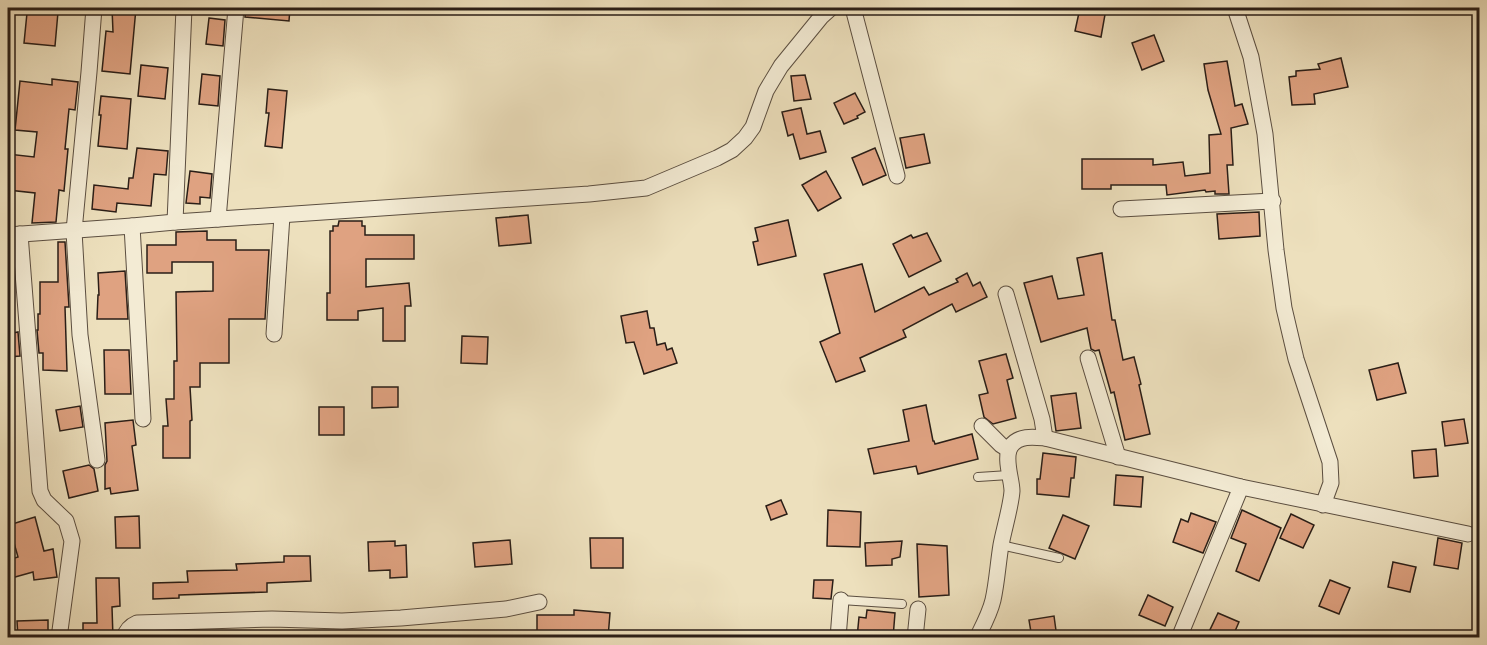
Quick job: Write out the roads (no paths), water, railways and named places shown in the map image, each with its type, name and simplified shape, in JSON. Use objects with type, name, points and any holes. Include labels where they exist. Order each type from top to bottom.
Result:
[{"type":"street","points":[[94,8],[74,231],[80,335],[97,460]]},
{"type":"street","points":[[175,222],[184,8]]},
{"type":"street","points":[[218,219],[236,8]]},
{"type":"street","points":[[58,638],[72,541],[66,521],[44,500],[40,491],[14,235],[646,188],[717,159],[732,150],[745,138],[753,127],[766,91],[781,66],[831,8]]},
{"type":"street","points":[[853,8],[897,176]]},
{"type":"street","points":[[1235,8],[1251,57],[1265,134],[1284,308],[1296,359],[1330,462],[1331,483],[1323,505]]},
{"type":"street","points":[[1121,209],[1273,201]]},
{"type":"street","points":[[274,334],[282,216]]},
{"type":"street","points":[[132,226],[143,419]]},
{"type":"street","points":[[1006,294],[1042,419],[1045,438]]},
{"type":"street","points":[[1088,358],[1118,457]]},
{"type":"street","points":[[982,426],[1009,450]]},
{"type":"street","points":[[977,638],[993,602],[1012,490],[1009,475],[1009,450],[1018,439],[1045,438],[1241,487],[1468,534]]},
{"type":"street","points":[[1179,638],[1241,487]]},
{"type":"street","points":[[838,638],[841,600]]},
{"type":"street","points":[[124,638],[130,626],[137,623],[272,619],[342,621],[401,618],[506,609],[539,602]]},
{"type":"street","points":[[915,638],[918,609]]},
{"type":"lane","points":[[978,477],[1009,475]]},
{"type":"lane","points":[[1001,545],[1059,558]]},
{"type":"lane","points":[[841,600],[902,604]]}]
